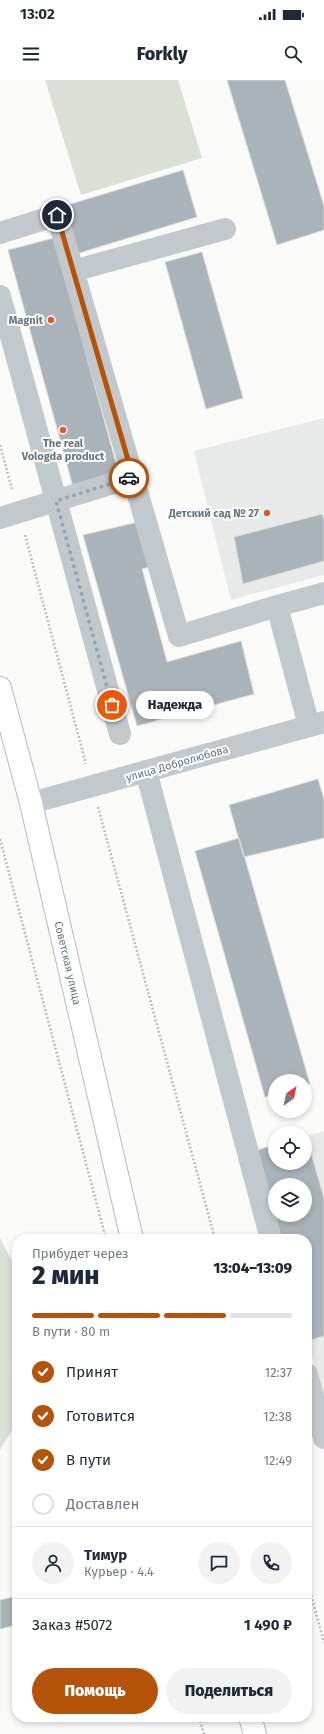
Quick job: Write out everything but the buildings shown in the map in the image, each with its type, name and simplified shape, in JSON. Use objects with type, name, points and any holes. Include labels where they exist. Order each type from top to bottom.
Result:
[{"type":"main road","name":"Советская улица","points":[[0,688],[31,803],[131,1234]]},
{"type":"main road","points":[[251,1722],[254,1734]]},
{"type":"street","points":[[0,233],[57,215],[179,636],[324,593]]},
{"type":"street","points":[[73,271],[225,229]]},
{"type":"street","points":[[0,296],[120,734]]},
{"type":"street","points":[[9,515],[133,477]]},
{"type":"street","points":[[277,606],[316,724]]},
{"type":"street","name":"улица Добролюбова","points":[[31,803],[316,724]]},
{"type":"street","points":[[146,771],[270,1234]]},
{"type":"street","points":[[312,1377],[324,1438]]},
{"type":"path","points":[[0,445],[9,515],[87,765]]},
{"type":"path","points":[[97,803],[214,1234]]},
{"type":"path","points":[[0,839],[105,1234]]},
{"type":"path","points":[[312,1599],[324,1643]]},
{"type":"path","points":[[200,1722],[204,1734]]},
{"type":"shaded area","points":[[45,80],[178,80],[202,158],[81,195]]},
{"type":"shaded area","name":"Детский сад № 27","points":[[324,418],[324,575],[231,600],[194,451]]},
{"type":"shaded area","points":[[324,1131],[324,1399],[312,1355],[312,1234],[280,1234],[276,1222],[312,1222],[312,1178],[268,1178],[268,1191],[257,1150],[268,1158],[268,1170],[312,1170],[312,1134]]},
{"type":"shaded area","points":[[0,1238],[12,1261],[12,1430],[0,1450]]},
{"type":"way so far","points":[[112,705],[56,501],[129,478]]},
{"type":"place","name":"Magnit","points":[[51,320]]},
{"type":"place","name":"The real Vologda product","points":[[63,430]]},
{"type":"place","name":"Детский сад № 27","points":[[267,513]]},
{"type":"place","name":"Надежда","points":[[112,705]]},
{"type":"route","points":[[57,215],[133,477],[129,478]]}]
